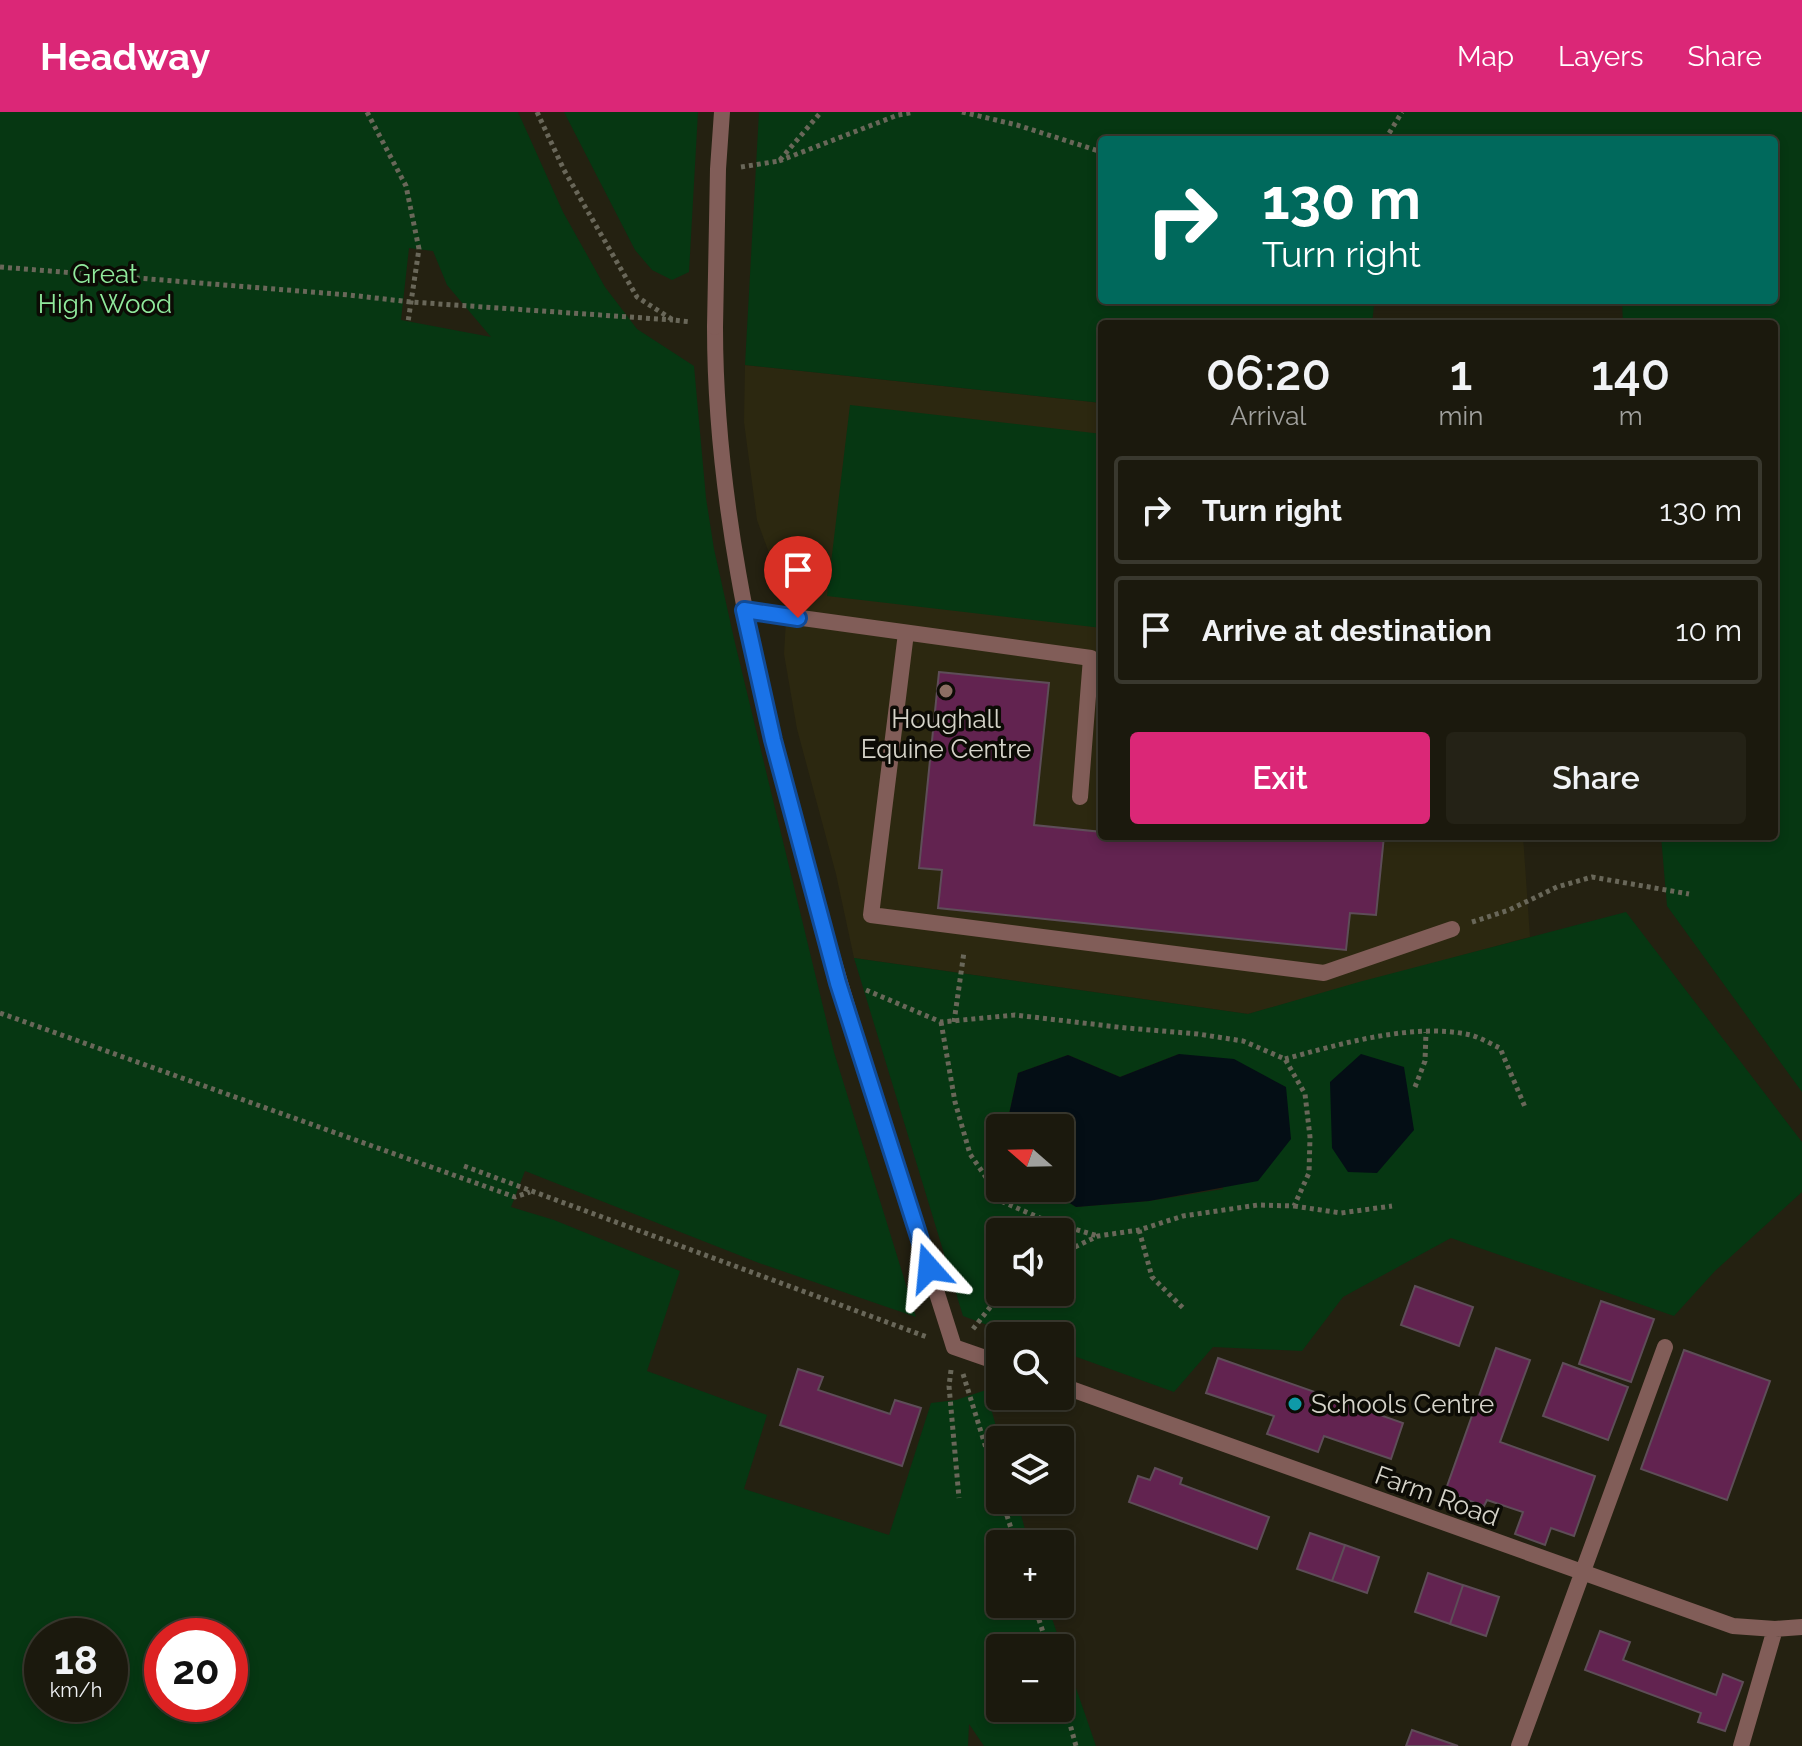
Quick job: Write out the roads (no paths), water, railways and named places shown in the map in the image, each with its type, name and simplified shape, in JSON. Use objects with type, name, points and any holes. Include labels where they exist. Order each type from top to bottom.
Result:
[{"type":"street","points":[[722,112],[715,327],[718,418],[744,610],[773,740],[838,983],[954,1347],[986,1358]]},
{"type":"street","points":[[744,610],[1091,658],[1080,797]]},
{"type":"street","points":[[906,633],[871,915],[1324,973],[1452,929]]},
{"type":"street","points":[[1519,1746],[1665,1347]]},
{"type":"street","name":"Farm Road","points":[[1074,1390],[1733,1626],[1802,1627]]},
{"type":"street","points":[[1741,1746],[1775,1629]]},
{"type":"place","name":"Houghall Equine Centre","points":[[946,691]]},
{"type":"place","name":"Schools Centre","points":[[1295,1404]]},
{"type":"park label","name":"Great High Wood","points":[[105,289]]}]
